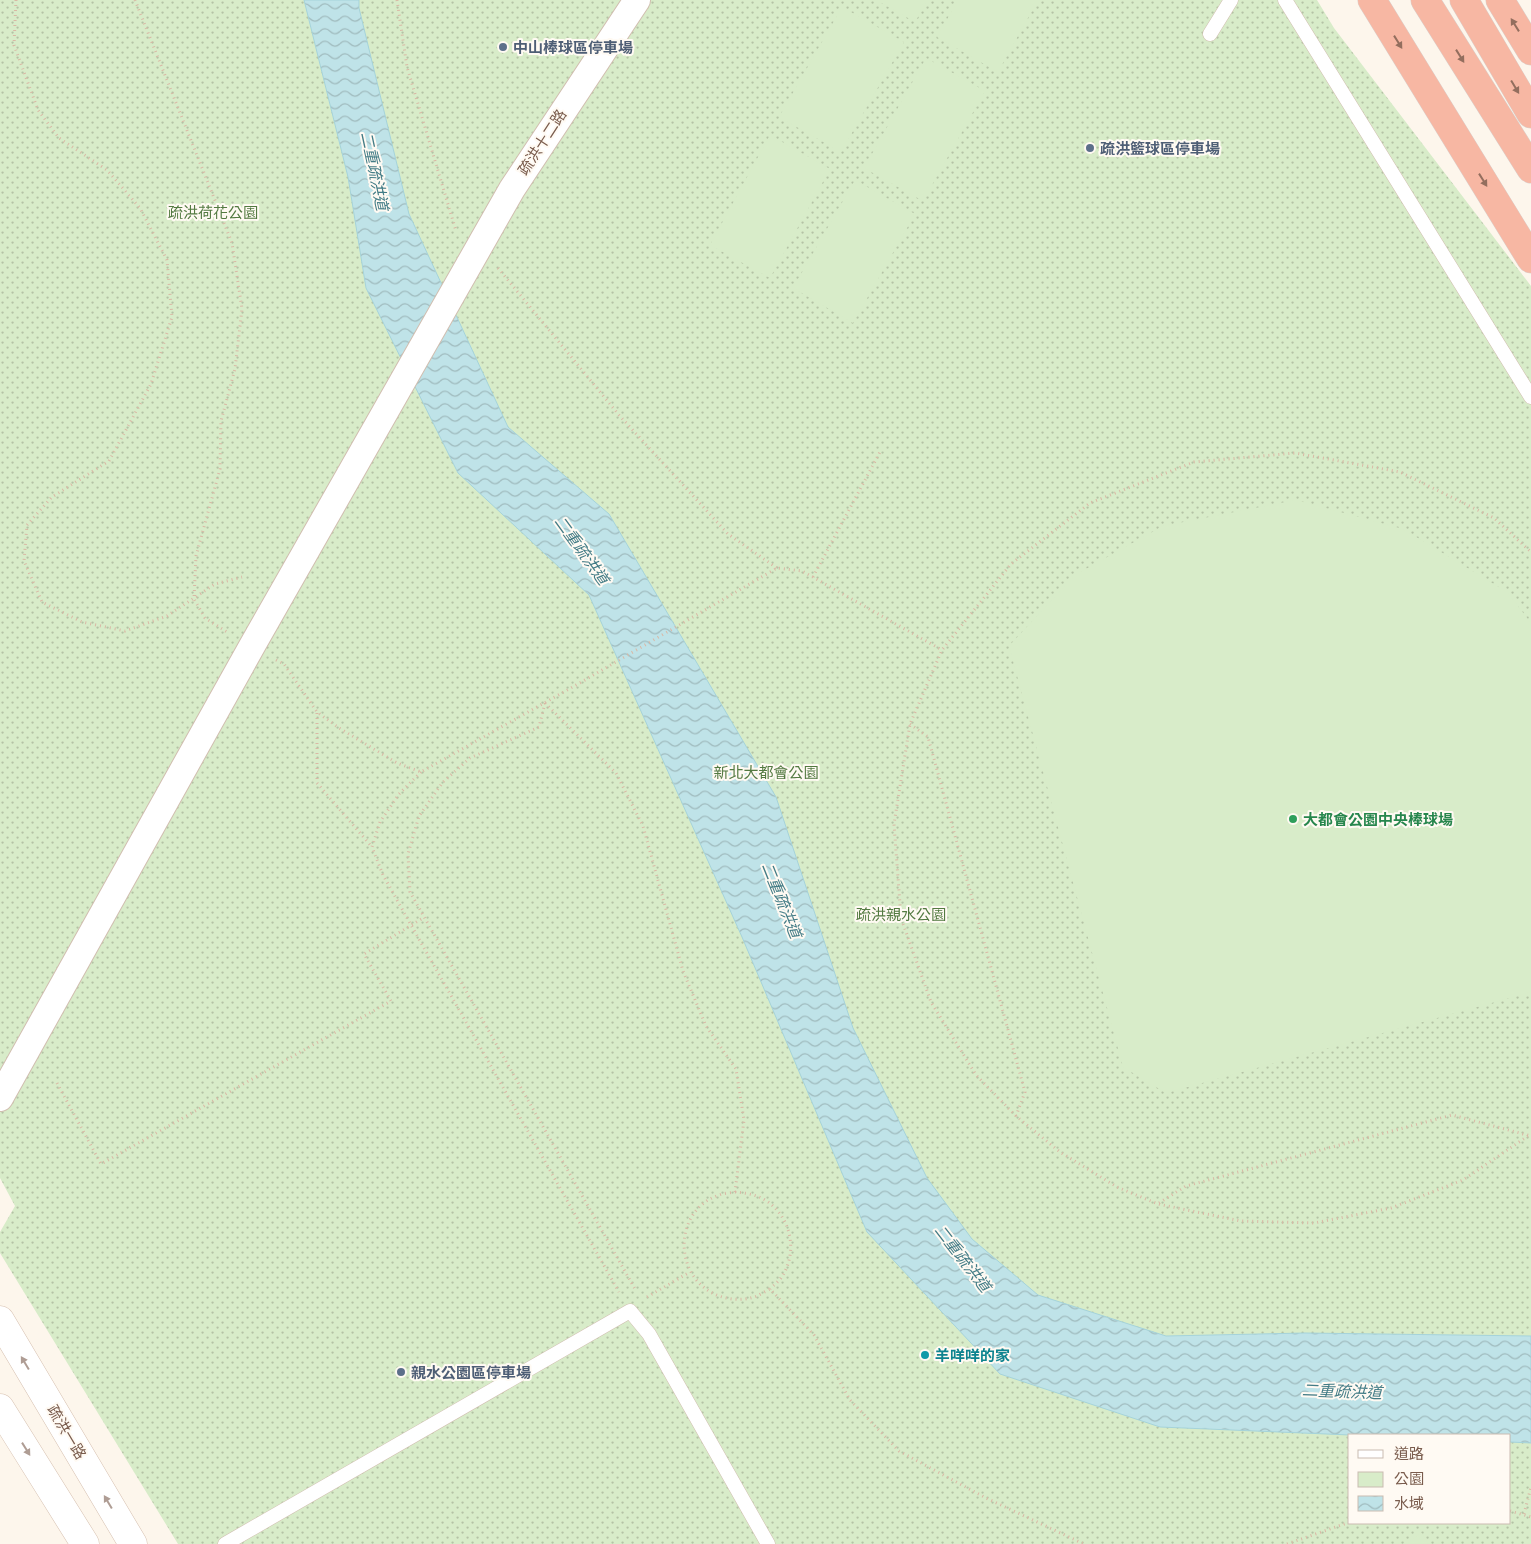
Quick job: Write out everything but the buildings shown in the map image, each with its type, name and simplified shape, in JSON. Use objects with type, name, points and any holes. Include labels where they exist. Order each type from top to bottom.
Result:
[{"type":"highway","points":[[1372,0],[1531,259]]},
{"type":"highway","points":[[1425,0],[1531,169]]},
{"type":"highway","points":[[1500,0],[1531,51]]},
{"type":"highway","points":[[1468,7],[1531,114]]},
{"type":"street","name":"疏洪十二路","points":[[0,1098],[476,250],[512,189],[637,0]]},
{"type":"street","name":"疏洪一路","points":[[0,1320],[133,1544]]},
{"type":"street","points":[[0,1408],[85,1544]]},
{"type":"lane","points":[[1210,34],[1231,0]]},
{"type":"lane","points":[[1285,0],[1531,397]]},
{"type":"lane","points":[[225,1544],[630,1311],[649,1334],[768,1544]]},
{"type":"path","points":[[16,0],[14,46],[38,110],[60,138],[108,170],[140,208],[167,260],[172,317],[151,384],[109,461],[52,497],[27,525],[24,561],[42,602],[82,622],[125,631],[167,616],[215,584],[242,577]]},
{"type":"path","points":[[135,0],[232,243],[242,309],[235,369],[221,421],[220,470],[196,556],[194,599],[205,618],[227,632]]},
{"type":"path","points":[[397,0],[407,67],[457,234],[495,265],[619,415],[728,534],[777,568],[802,571],[942,650]]},
{"type":"path","points":[[812,577],[880,452]]},
{"type":"path","points":[[1529,1136],[1462,1180],[1391,1208],[1314,1223],[1241,1221],[1158,1204],[1117,1187],[1060,1152],[1016,1116],[976,1075],[930,1002],[901,918],[894,824],[910,724],[942,650],[1011,564],[1090,503],[1194,462],[1295,453],[1400,472],[1494,518],[1531,552]]},
{"type":"path","points":[[372,847],[380,822],[399,794],[421,772],[545,703],[777,568]]},
{"type":"path","points":[[271,657],[284,664],[317,712],[339,728],[397,763],[421,772]]},
{"type":"path","points":[[545,703],[539,726],[470,758],[443,782],[419,816],[408,854],[410,892],[641,1300]]},
{"type":"path","points":[[545,703],[616,773],[643,826],[683,972],[706,1026],[736,1069],[744,1120],[735,1192]]},
{"type":"path","points":[[317,712],[317,783],[372,847],[383,875],[630,1311],[641,1300],[690,1272]]},
{"type":"path","points":[[910,724],[928,737],[1025,1092],[1016,1116]]},
{"type":"path","points":[[57,1083],[101,1164],[391,1001],[364,954],[423,918]]},
{"type":"path","points":[[1158,1204],[1186,1186],[1452,1115],[1529,1136]]},
{"type":"path","points":[[735,1192],[750,1193],[764,1199],[776,1208],[785,1220],[790,1235],[791,1250],[788,1265],[781,1278],[757,1296],[742,1300],[727,1299],[712,1294],[700,1285],[690,1272],[684,1258],[683,1242],[686,1227],[694,1213],[706,1202],[719,1195],[735,1192]]},
{"type":"path","points":[[770,1288],[814,1335],[850,1400],[899,1451],[986,1498],[1084,1544]]},
{"type":"path","points":[[1524,1514],[1531,1487]]},
{"type":"path","points":[[1511,1511],[1531,1517]]},
{"type":"path","points":[[1287,1544],[1348,1523]]},
{"type":"green space","name":"疏洪親水公園","points":[[0,0],[1317,0],[1334,28],[1531,286],[1531,1544],[178,1544],[0,1253],[0,1232],[15,1206],[0,1178]]},
{"type":"green space","points":[[876,0],[928,0],[915,22]]},
{"type":"green space","points":[[958,0],[1038,0],[998,72],[937,37]]},
{"type":"green space","points":[[842,7],[904,42],[841,152],[779,117]]},
{"type":"green space","points":[[926,58],[985,91],[923,201],[864,168]]},
{"type":"green space","points":[[770,135],[830,169],[770,278],[710,245]]},
{"type":"green space","points":[[855,180],[915,214],[853,323],[793,288]]},
{"type":"green space","name":"大都會公園中央棒球場","points":[[1296,500],[1403,529],[1507,592],[1531,623],[1531,992],[1166,1093],[1123,1067],[1009,646],[1075,575],[1163,526]]},
{"type":"green space","points":[[1422,1533],[1428,1544],[1403,1544]]},
{"type":"water","name":"二重疏洪道","points":[[304,0],[359,0],[359,8],[409,214],[508,427],[609,514],[776,797],[853,1028],[927,1178],[972,1239],[1038,1295],[1166,1336],[1305,1333],[1531,1336],[1531,1443],[1511,1442],[1511,1434],[1348,1435],[1160,1427],[1000,1374],[867,1232],[742,937],[589,595],[458,473],[366,288],[348,177]]},
{"type":"place","name":"中山棒球區停車場","points":[[503,47]]},
{"type":"place","name":"疏洪籃球區停車場","points":[[1090,148]]},
{"type":"place","name":"大都會公園中央棒球場","points":[[1293,819]]},
{"type":"place","name":"羊咩咩的家","points":[[925,1355]]},
{"type":"place","name":"親水公園區停車場","points":[[401,1372]]},
{"type":"park label","name":"疏洪荷花公園","points":[[213,212]]},
{"type":"park label","name":"新北大都會公園","points":[[766,772]]}]
